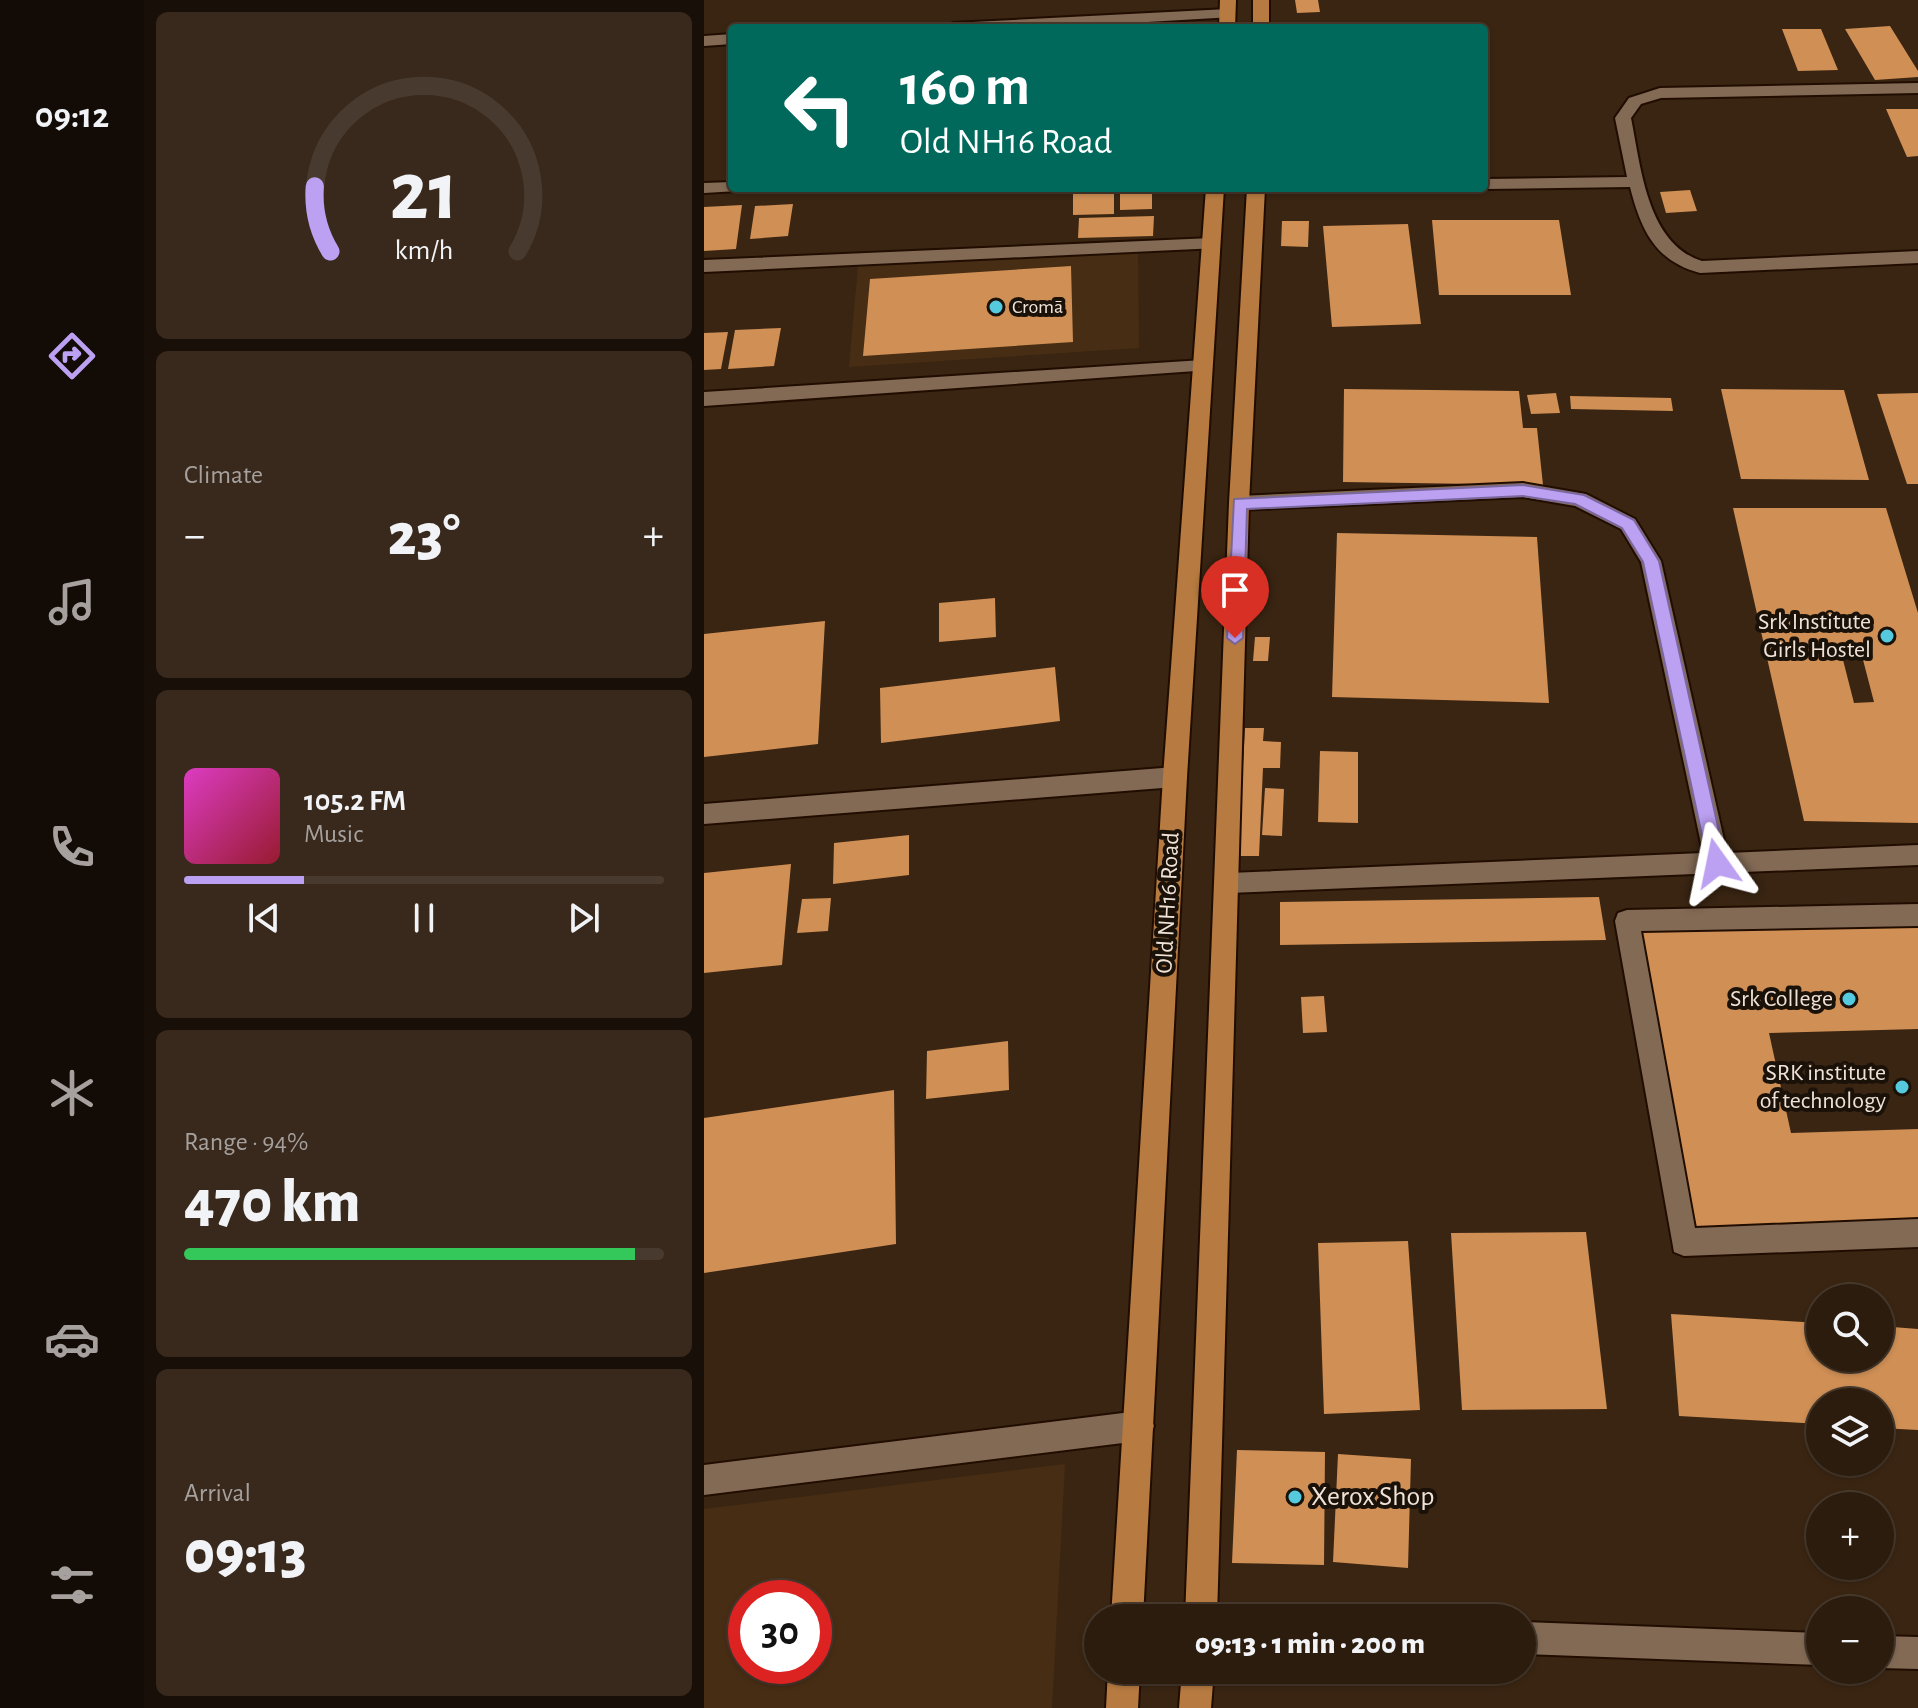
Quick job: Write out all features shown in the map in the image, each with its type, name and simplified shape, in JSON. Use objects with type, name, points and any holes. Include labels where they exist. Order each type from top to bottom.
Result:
[{"type":"main road","points":[[1261,0],[1261,24]]},
{"type":"main road","name":"Old NH16 Road","points":[[1128,1604],[1175,777],[1215,192]]},
{"type":"main road","points":[[1202,1604],[1229,883],[1239,503],[1256,192]]},
{"type":"main road","points":[[1122,1708],[1123,1684]]},
{"type":"main road","points":[[1195,1708],[1197,1684]]},
{"type":"street","points":[[1031,24],[1227,14]]},
{"type":"street","points":[[704,41],[728,39]]},
{"type":"street","points":[[1918,88],[1660,93],[1635,101],[1623,118],[1636,182],[1662,243],[1677,259],[1700,267],[1918,257]]},
{"type":"street","points":[[1488,184],[1636,182]]},
{"type":"street","points":[[704,188],[728,187]]},
{"type":"street","points":[[704,266],[1212,244]]},
{"type":"street","points":[[704,399],[1203,366]]},
{"type":"street","points":[[1239,503],[1523,490],[1579,499],[1628,524],[1651,561],[1717,863]]},
{"type":"street","points":[[704,814],[1175,777]]},
{"type":"street","points":[[1229,883],[1918,855]]},
{"type":"street","points":[[1918,915],[1627,921],[1684,1242],[1918,1233]]},
{"type":"street","points":[[704,1480],[1139,1426]]},
{"type":"street","points":[[1536,1639],[1806,1648]]},
{"type":"street","points":[[1894,1652],[1918,1653]]},
{"type":"shaded area","name":"Cromā","points":[[1138,253],[1139,348],[849,367],[858,265]]},
{"type":"shaded area","points":[[1065,1464],[1052,1708],[704,1708],[704,1509]]},
{"type":"building","points":[[1295,0],[1318,0],[1320,12],[1297,13]]},
{"type":"building","points":[[1890,26],[1918,71],[1918,77],[1875,80],[1845,29]]},
{"type":"building","points":[[1782,29],[1821,29],[1838,70],[1798,71]]},
{"type":"building","points":[[1886,109],[1918,109],[1918,156],[1907,157]]},
{"type":"building","points":[[1690,190],[1697,211],[1666,213],[1660,192]]},
{"type":"building","points":[[1073,192],[1114,192],[1114,214],[1073,215]]},
{"type":"building","points":[[1120,192],[1152,192],[1152,209],[1120,210]]},
{"type":"building","points":[[793,204],[788,236],[750,239],[755,206]]},
{"type":"building","points":[[742,205],[736,249],[704,251],[704,207]]},
{"type":"building","points":[[1154,216],[1153,236],[1078,238],[1079,218]]},
{"type":"building","points":[[1432,220],[1559,220],[1571,295],[1439,295]]},
{"type":"building","points":[[1282,221],[1309,221],[1308,247],[1281,246]]},
{"type":"building","points":[[1408,224],[1421,324],[1332,327],[1323,226]]},
{"type":"building","points":[[1071,266],[1073,342],[863,356],[870,279]]},
{"type":"building","points":[[781,328],[774,366],[728,369],[735,330]]},
{"type":"building","points":[[728,332],[721,369],[704,370],[704,333]]},
{"type":"building","points":[[1344,389],[1519,391],[1523,428],[1537,428],[1543,485],[1343,482]]},
{"type":"building","points":[[1721,389],[1844,390],[1869,480],[1741,479]]},
{"type":"building","points":[[1556,393],[1560,413],[1531,414],[1527,395]]},
{"type":"building","points":[[1918,393],[1918,484],[1907,484],[1877,394]]},
{"type":"building","points":[[1570,396],[1671,398],[1673,411],[1571,409]]},
{"type":"building","points":[[1733,508],[1886,508],[1918,613],[1918,823],[1804,821]],"holes":[[[1842,656],[1862,656],[1874,702],[1854,703]]]},
{"type":"building","points":[[1337,533],[1537,537],[1549,703],[1332,697]]},
{"type":"building","points":[[995,598],[996,637],[939,642],[939,603]]},
{"type":"building","points":[[825,621],[818,744],[704,757],[704,634]]},
{"type":"building","points":[[1255,637],[1270,637],[1268,661],[1253,661]]},
{"type":"building","points":[[1055,667],[1060,721],[881,743],[880,688]]},
{"type":"building","points":[[1245,728],[1264,728],[1263,741],[1281,742],[1280,768],[1263,768],[1259,856],[1238,856]]},
{"type":"building","points":[[1320,751],[1358,752],[1358,823],[1318,822]]},
{"type":"building","points":[[1265,788],[1284,789],[1282,836],[1262,835]]},
{"type":"building","points":[[909,835],[909,875],[833,884],[834,843]]},
{"type":"building","points":[[791,864],[782,965],[704,973],[704,873]]},
{"type":"building","points":[[1599,897],[1606,940],[1280,945],[1280,902]]},
{"type":"building","points":[[831,898],[828,931],[797,933],[802,899]]},
{"type":"building","points":[[1918,915],[1918,1029],[1769,1033],[1791,1133],[1918,1129],[1918,1233],[1684,1242],[1627,921]]},
{"type":"building","points":[[1324,996],[1327,1032],[1303,1033],[1301,997]]},
{"type":"building","points":[[1008,1041],[1009,1090],[926,1099],[927,1051]]},
{"type":"building","points":[[894,1090],[896,1244],[704,1273],[704,1118]]},
{"type":"building","points":[[1586,1232],[1607,1409],[1462,1410],[1451,1233]]},
{"type":"building","points":[[1408,1241],[1420,1410],[1324,1414],[1318,1243]]},
{"type":"building","points":[[1671,1314],[1806,1322],[1806,1372],[1894,1372],[1894,1327],[1918,1329],[1918,1430],[1894,1429],[1894,1388],[1806,1388],[1806,1423],[1679,1416]]},
{"type":"building","points":[[1237,1450],[1325,1452],[1324,1565],[1232,1563]]},
{"type":"building","points":[[1338,1454],[1411,1459],[1408,1568],[1333,1562]]},
{"type":"place","name":"Cromā","points":[[996,307]]},
{"type":"place","name":"Srk Institute Girls Hostel","points":[[1887,636]]},
{"type":"place","name":"Srk College","points":[[1849,999]]},
{"type":"place","name":"SRK institute of technology","points":[[1902,1087]]},
{"type":"place","name":"Xerox Shop","points":[[1295,1497]]},
{"type":"route","points":[[1235,638],[1239,503],[1523,490],[1579,499],[1628,524],[1651,561],[1717,863]]}]
